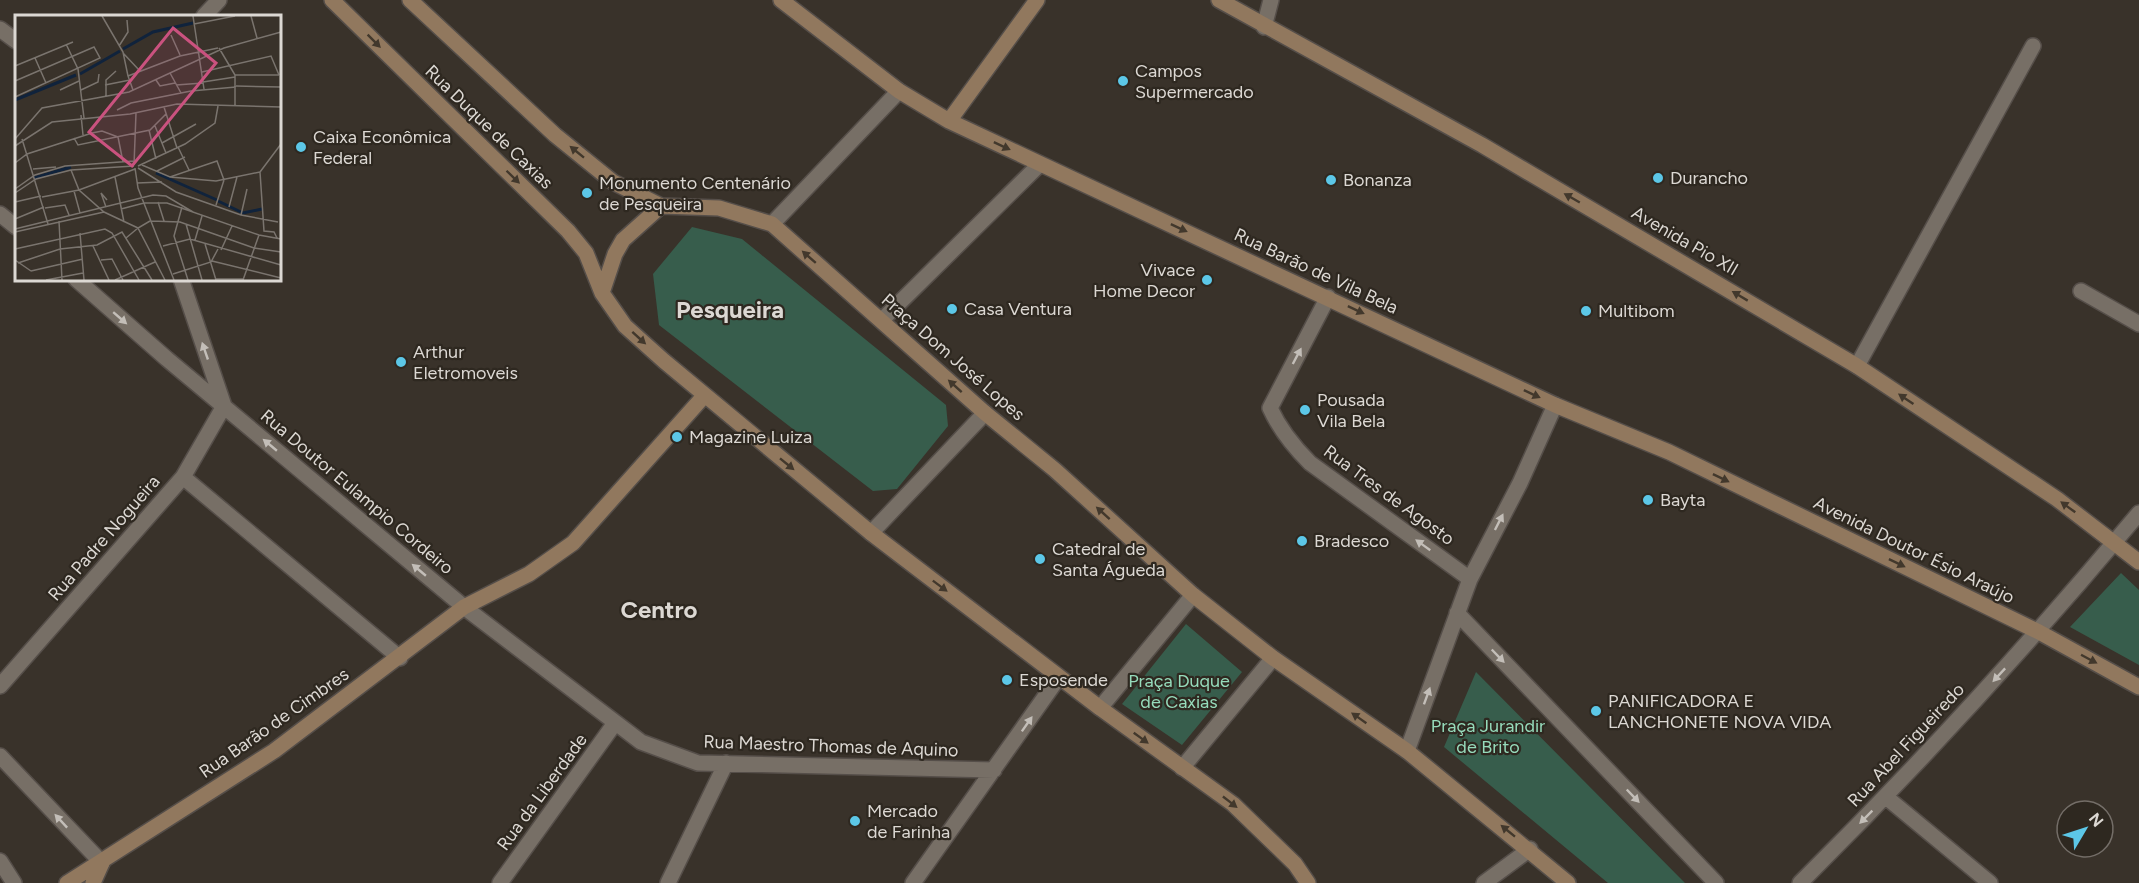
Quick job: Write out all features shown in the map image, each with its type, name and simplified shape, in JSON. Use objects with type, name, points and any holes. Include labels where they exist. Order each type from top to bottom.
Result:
[{"type":"main road","name":"Rua Duque de Caxias","points":[[332,0],[568,231],[586,253],[602,293]]},
{"type":"main road","name":"Rua Duque de Caxias","points":[[410,0],[555,135],[613,182],[661,206]]},
{"type":"main road","name":"Rua Barão de Vila Bela","points":[[781,0],[898,91],[949,121],[1555,405],[1669,452]]},
{"type":"main road","points":[[949,121],[1037,0]]},
{"type":"main road","name":"Avenida Pio XII","points":[[1219,0],[1264,27],[1472,140],[1857,366],[2057,499],[2115,541]]},
{"type":"main road","points":[[661,206],[623,240],[615,254],[602,293],[625,326],[704,396],[871,533],[1100,708],[1233,804],[1295,864],[1308,883]]},
{"type":"main road","name":"Praça Dom José Lopes","points":[[661,206],[719,208],[772,224],[985,413],[1055,470],[1193,595],[1273,658],[1407,751]]},
{"type":"main road","name":"Rua Barão de Cimbres","points":[[67,883],[102,863],[274,751],[464,608],[529,574],[573,543],[704,396]]},
{"type":"main road","name":"Avenida Doutor Ésio Araújo","points":[[1669,452],[2039,632],[2139,687]]},
{"type":"main road","points":[[2115,541],[2139,562]]},
{"type":"main road","points":[[1407,751],[1530,849],[1568,883]]},
{"type":"main road","points":[[93,883],[102,863]]},
{"type":"street","points":[[205,15],[219,0]]},
{"type":"street","points":[[1264,27],[1271,0]]},
{"type":"street","points":[[0,29],[15,40]]},
{"type":"street","points":[[1857,366],[2033,46]]},
{"type":"street","points":[[772,224],[898,91]]},
{"type":"street","points":[[882,320],[1040,164]]},
{"type":"street","points":[[0,214],[15,226]]},
{"type":"street","name":"Rua Doutor Eulampio Cordeiro","points":[[77,280],[464,608]]},
{"type":"street","points":[[181,280],[224,406]]},
{"type":"street","points":[[2081,291],[2139,324]]},
{"type":"street","name":"Rua Tres de Agosto","points":[[1328,297],[1270,408],[1288,441],[1310,463],[1470,579]]},
{"type":"street","points":[[1407,751],[1470,579],[1520,483],[1555,405]]},
{"type":"street","name":"Rua Padre Nogueira","points":[[0,686],[183,477],[224,406]]},
{"type":"street","points":[[871,533],[985,413]]},
{"type":"street","points":[[183,477],[400,658]]},
{"type":"street","name":"Rua Abel Figueiredo","points":[[1800,883],[1886,797],[2039,632],[2139,513]]},
{"type":"street","points":[[1100,708],[1193,595]]},
{"type":"street","name":"Rua Maestro Thomas de Aquino","points":[[464,608],[641,742],[669,755],[698,763],[994,771]]},
{"type":"street","points":[[1457,613],[1716,883]]},
{"type":"street","points":[[1182,768],[1273,658]]},
{"type":"street","points":[[913,883],[1059,677]]},
{"type":"street","name":"Rua da Liberdade","points":[[500,883],[615,723]]},
{"type":"street","points":[[0,756],[102,863]]},
{"type":"street","points":[[668,883],[726,763]]},
{"type":"street","points":[[1886,797],[1989,883]]},
{"type":"street","points":[[1484,883],[1530,849]]},
{"type":"street","points":[[0,861],[14,883]]},
{"type":"green space","points":[[692,227],[742,239],[946,405],[948,426],[897,489],[873,491],[659,325],[653,274]]},
{"type":"green space","points":[[2121,573],[2139,590],[2139,665],[2070,627]]},
{"type":"green space","name":"Praça Duque de Caxias","points":[[1186,624],[1242,672],[1182,745],[1122,704]]},
{"type":"green space","name":"Praça Jurandir de Brito","points":[[1476,672],[1685,883],[1608,883],[1444,747]]},
{"type":"place","name":"Campos Supermercado","points":[[1123,81]]},
{"type":"place","name":"Caixa Econômica Federal","points":[[301,147]]},
{"type":"place","name":"Durancho","points":[[1658,178]]},
{"type":"place","name":"Bonanza","points":[[1331,180]]},
{"type":"place","name":"Monumento Centenário de Pesqueira","points":[[587,193]]},
{"type":"place","name":"Vivace Home Decor","points":[[1207,280]]},
{"type":"place","name":"Casa Ventura","points":[[952,309]]},
{"type":"place","name":"Multibom","points":[[1586,311]]},
{"type":"place","name":"Arthur Eletromoveis","points":[[401,362]]},
{"type":"place","name":"Pousada Vila Bela","points":[[1305,410]]},
{"type":"place","name":"Magazine Luiza","points":[[677,437]]},
{"type":"place","name":"Bayta","points":[[1648,500]]},
{"type":"place","name":"Bradesco","points":[[1302,541]]},
{"type":"place","name":"Catedral de Santa Águeda","points":[[1040,559]]},
{"type":"place","name":"Esposende","points":[[1007,680]]},
{"type":"place","name":"PANIFICADORA E LANCHONETE NOVA VIDA","points":[[1596,711]]},
{"type":"place","name":"Mercado de Farinha","points":[[855,821]]},
{"type":"district","name":"Pesqueira","points":[[730,309]]},
{"type":"district","name":"Centro","points":[[659,609]]}]
